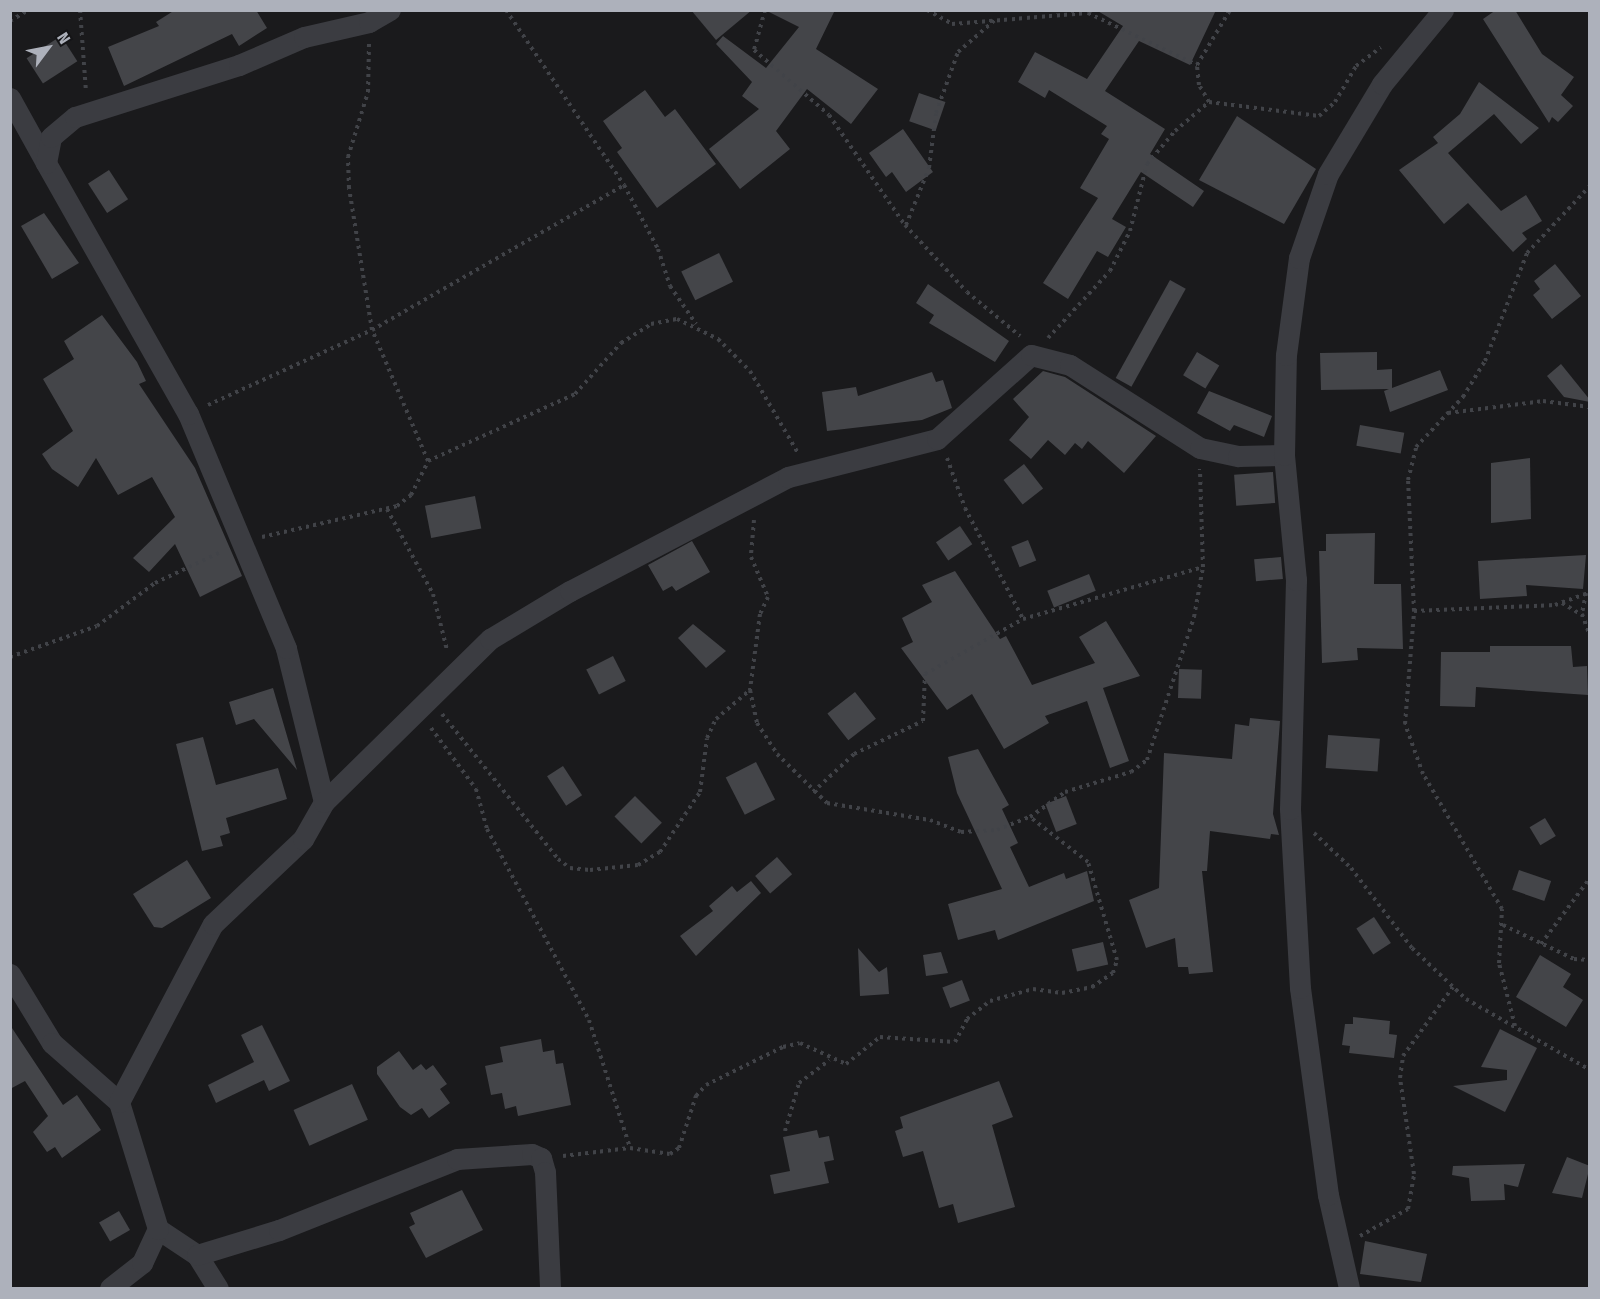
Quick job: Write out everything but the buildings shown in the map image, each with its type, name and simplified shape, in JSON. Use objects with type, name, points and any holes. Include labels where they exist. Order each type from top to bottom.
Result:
[{"type":"street","points":[[46,163],[51,137],[75,117],[239,65],[304,37],[369,22],[390,10]]},
{"type":"street","points":[[1349,1288],[1328,1195],[1299,988],[1290,809],[1296,580],[1284,455],[1286,355],[1299,258],[1328,174],[1382,84],[1443,10]]},
{"type":"street","points":[[10,98],[188,414],[286,648],[324,802]]},
{"type":"street","points":[[119,1102],[213,924],[303,839],[324,802],[426,706],[453,675],[490,639],[570,591],[807,470],[937,439],[1034,351],[1070,365],[1200,448],[1238,456],[1284,455]]},
{"type":"street","points":[[10,974],[52,1043],[119,1102],[158,1229],[197,1254],[218,1288]]},
{"type":"street","points":[[197,1254],[279,1230],[457,1159],[517,1153],[542,1158],[550,1288]]},
{"type":"street","points":[[110,1288],[142,1263],[158,1229]]},
{"type":"path","points":[[10,21],[28,10]]},
{"type":"path","points":[[75,117],[87,90],[80,10]]},
{"type":"path","points":[[506,10],[624,185],[658,249],[670,286],[696,324],[750,371],[778,409],[807,470]]},
{"type":"path","points":[[765,10],[754,50],[829,115],[905,225],[967,292],[1034,351],[1110,271],[1130,231],[1147,164],[1209,102]]},
{"type":"path","points":[[927,10],[952,24],[996,19],[1034,21],[1088,13],[1197,65]]},
{"type":"path","points":[[1209,102],[1199,85],[1197,65],[1230,10]]},
{"type":"path","points":[[905,225],[929,168],[936,113],[958,52],[996,19]]},
{"type":"path","points":[[369,22],[368,92],[348,157],[372,330],[428,461]]},
{"type":"path","points":[[1209,102],[1319,116],[1335,102],[1356,66],[1388,44]]},
{"type":"path","points":[[188,414],[372,330],[624,185]]},
{"type":"path","points":[[1515,1026],[1499,963],[1503,925],[1498,900],[1423,774],[1405,724],[1414,611],[1408,480],[1416,447],[1446,413],[1485,361],[1527,253],[1590,186]]},
{"type":"path","points":[[10,657],[97,626],[155,583],[241,543],[387,509],[411,495],[428,461],[575,394],[621,343],[651,324],[678,319],[696,324]]},
{"type":"path","points":[[1446,413],[1525,402],[1590,407]]},
{"type":"path","points":[[937,439],[1023,619]]},
{"type":"path","points":[[756,497],[751,557],[768,597],[760,614],[750,690],[757,723],[777,753],[813,792],[836,805],[930,819],[961,832],[997,830],[1030,817],[1046,801],[1131,772],[1147,760],[1194,617],[1203,567],[1200,448]]},
{"type":"path","points":[[387,509],[433,594],[453,675]]},
{"type":"path","points":[[813,792],[854,754],[922,721],[925,674],[1023,619],[1203,567]]},
{"type":"path","points":[[1414,611],[1486,612],[1521,604],[1562,603],[1588,593]]},
{"type":"path","points":[[1588,593],[1582,615],[1590,636]]},
{"type":"path","points":[[1562,603],[1582,615]]},
{"type":"path","points":[[426,706],[558,859],[570,868],[590,870],[638,865],[660,852],[700,792],[707,738],[716,719],[750,690]]},
{"type":"path","points":[[426,706],[476,789],[487,828],[589,1020],[630,1148]]},
{"type":"path","points":[[1290,809],[1351,868],[1412,948],[1453,987],[1590,1070]]},
{"type":"path","points":[[542,1158],[630,1148],[670,1155],[679,1148],[696,1096],[706,1085],[783,1047],[800,1043],[829,1060],[857,1059],[880,1037],[955,1042],[967,1019],[990,1001],[1034,989],[1062,993],[1092,987],[1113,973],[1117,960],[1088,862],[1030,817]]},
{"type":"path","points":[[1541,944],[1590,878]]},
{"type":"path","points":[[1503,925],[1575,960],[1590,960]]},
{"type":"path","points":[[1358,1243],[1361,1233],[1408,1209],[1414,1174],[1400,1078],[1403,1056],[1453,987]]},
{"type":"path","points":[[785,1131],[799,1083],[829,1060]]}]
